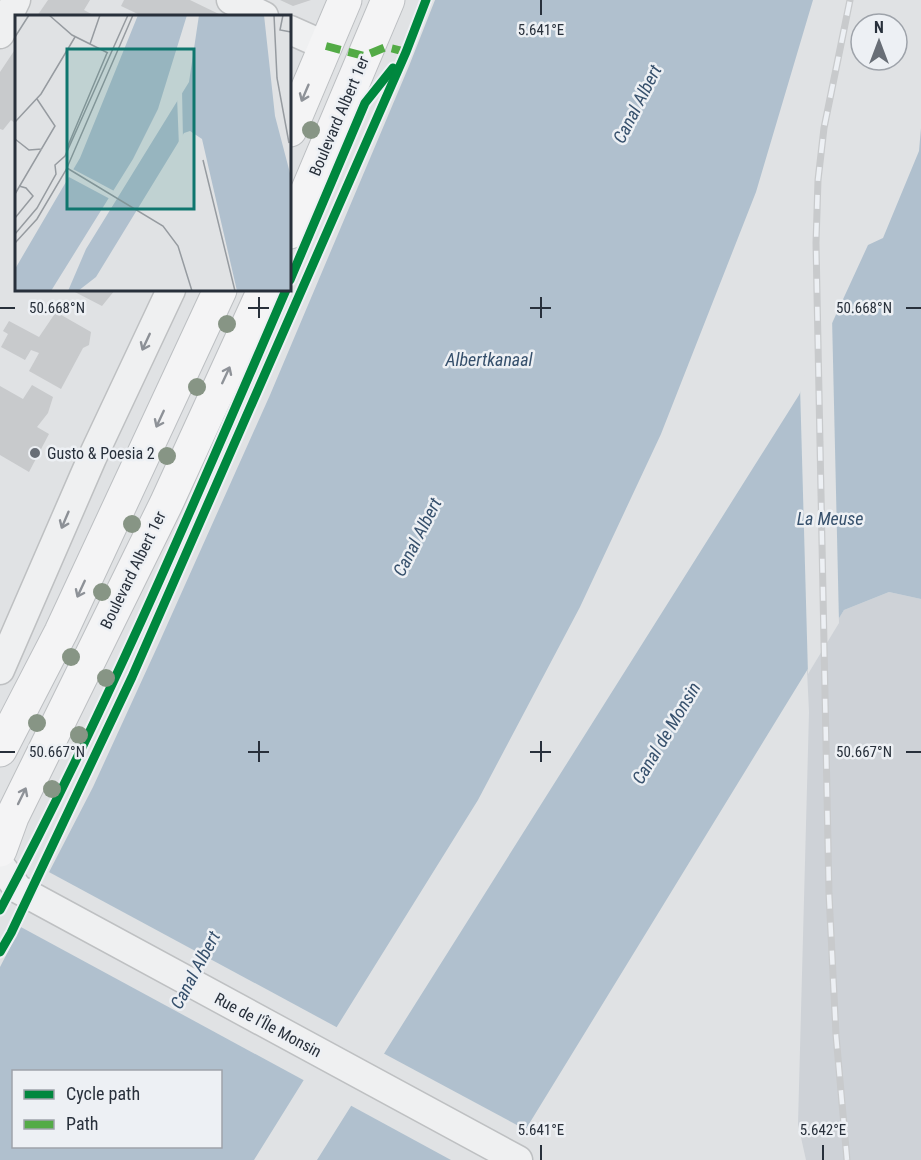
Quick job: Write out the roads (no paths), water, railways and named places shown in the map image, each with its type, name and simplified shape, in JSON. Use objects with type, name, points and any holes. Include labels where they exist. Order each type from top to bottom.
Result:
[{"type":"main road","points":[[291,127],[345,0]]},
{"type":"main road","points":[[326,46],[354,41],[363,36],[385,7]]},
{"type":"main road","name":"Boulevard Albert 1er","points":[[291,230],[385,7]]},
{"type":"main road","points":[[2,733],[61,632],[219,291]]},
{"type":"main road","name":"Boulevard Albert 1er","points":[[0,850],[12,817],[166,504],[264,291]]},
{"type":"street","points":[[0,34],[16,0]]},
{"type":"street","points":[[231,0],[262,15]]},
{"type":"street","points":[[291,31],[326,46]]},
{"type":"street","points":[[0,670],[92,458],[171,291]]},
{"type":"street","name":"Rue de l'Île Monsin","points":[[0,865],[9,889],[518,1160]]},
{"type":"water","name":"Albertkanaal","points":[[435,0],[813,0],[756,192],[661,434],[580,607],[478,800],[254,1160],[0,1160],[0,967],[93,787],[270,395]]},
{"type":"water","name":"La Meuse","points":[[921,128],[921,599],[889,592],[844,610],[507,1160],[317,1160],[799,395],[868,245],[883,238],[919,151]]},
{"type":"railway","points":[[847,1160],[836,1035],[829,894],[816,243],[818,180],[824,128],[850,0]]},
{"type":"place","name":"Gusto & Poesia 2","points":[[35,453]]},
{"type":"water label","name":"Canal Albert","points":[[637,104]]},
{"type":"water label","name":"Canal Albert","points":[[417,537]]},
{"type":"water label","name":"Canal de Monsin","points":[[666,733]]},
{"type":"water label","name":"Canal Albert","points":[[195,970]]}]
